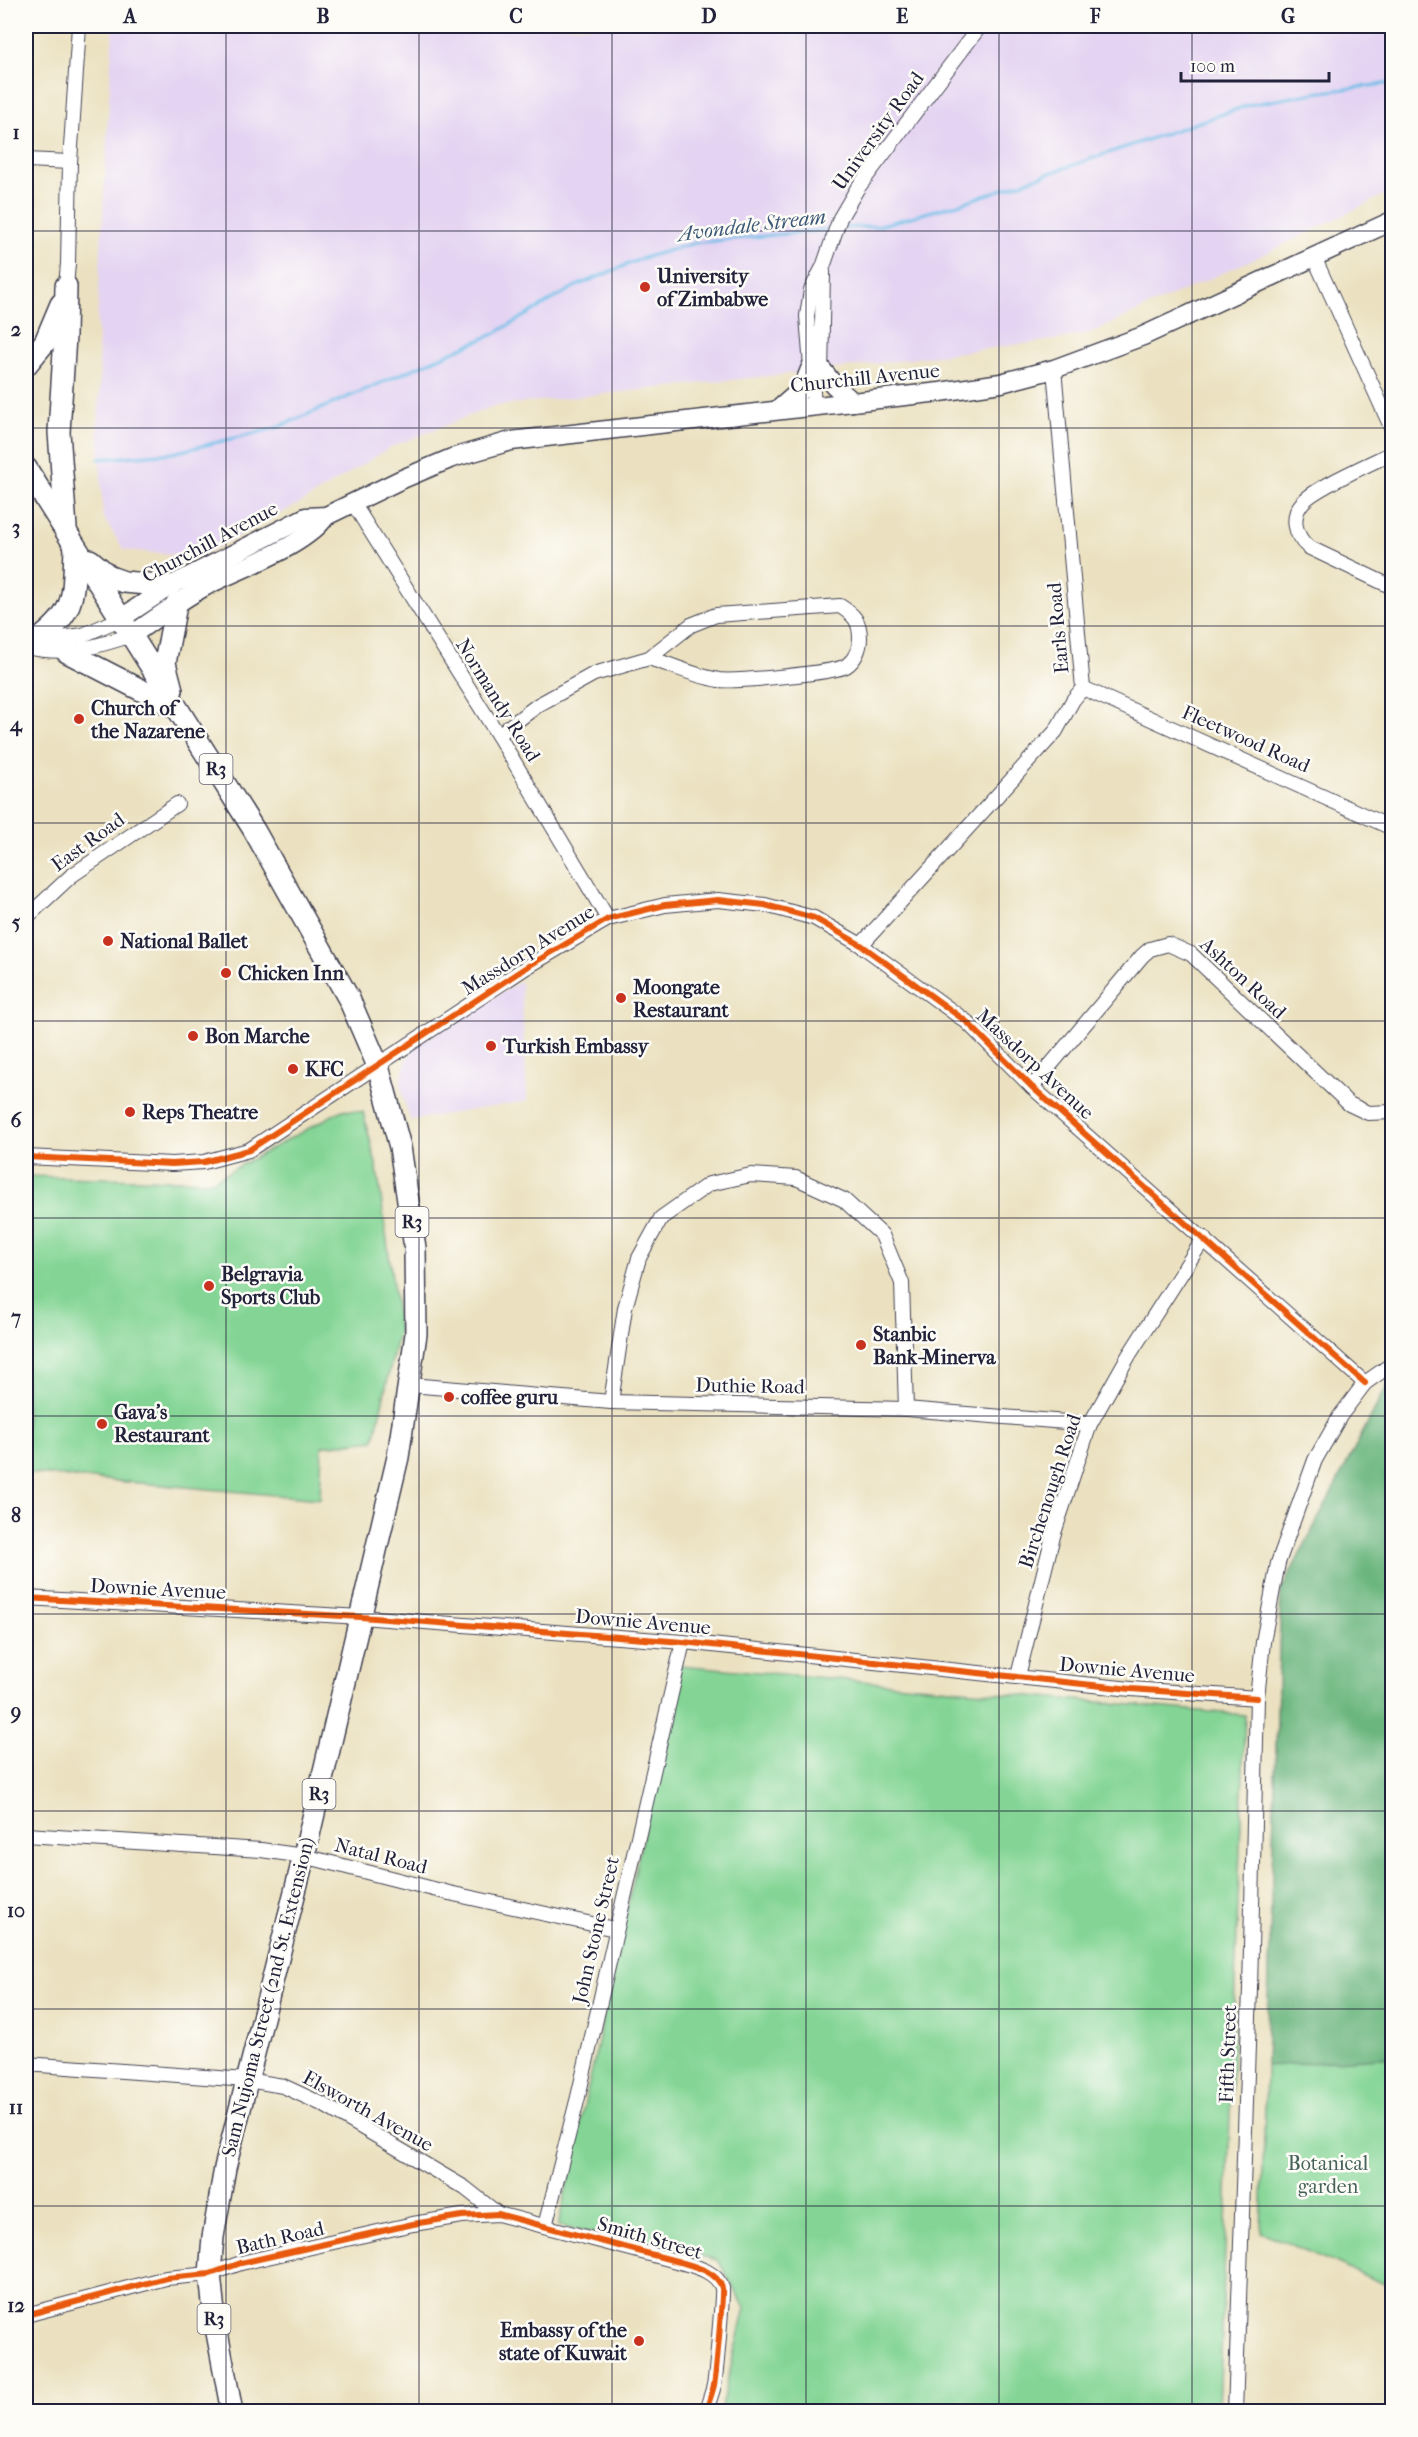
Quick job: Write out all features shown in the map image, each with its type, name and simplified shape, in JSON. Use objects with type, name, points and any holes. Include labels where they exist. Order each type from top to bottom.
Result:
[{"type":"highway","points":[[26,365],[35,356],[52,328],[66,286]]},
{"type":"highway","points":[[29,643],[58,625],[70,604],[74,590],[71,540],[58,432],[66,286]]},
{"type":"highway","name":"Sam Nujoma Street (2nd St. Extension)","points":[[26,468],[254,830],[349,999],[378,1066],[400,1147],[415,1248],[416,1334],[398,1457],[304,1856],[219,2199],[210,2274],[221,2364],[232,2412]]},
{"type":"highway","points":[[71,540],[110,577],[173,596],[165,663],[176,708]]},
{"type":"highway","points":[[67,652],[176,708]]},
{"type":"main road","name":"Churchill Avenue","points":[[126,627],[294,522],[306,517],[326,516],[452,458],[511,441],[981,386],[1054,369],[1143,336],[1392,221]]},
{"type":"main road","points":[[777,410],[802,389],[816,367],[853,402]]},
{"type":"street","points":[[66,286],[70,162],[79,26]]},
{"type":"street","name":"University Road","points":[[818,405],[816,367],[823,267],[840,218],[857,189],[980,26]]},
{"type":"street","points":[[26,160],[70,162]]},
{"type":"street","points":[[1314,257],[1392,429]]},
{"type":"street","name":"Earls Road","points":[[861,945],[1056,731],[1073,700],[1083,688],[1054,369]]},
{"type":"street","points":[[1392,453],[1311,495],[1298,509],[1295,525],[1301,541],[1308,547],[1392,587]]},
{"type":"street","name":"Normandy Road","points":[[353,503],[498,735],[608,919]]},
{"type":"street","points":[[498,735],[538,705],[594,674],[649,658],[692,625],[716,615],[840,606],[854,615],[859,627],[860,641],[857,655],[846,666],[826,672],[722,680],[698,676],[649,658]]},
{"type":"street","points":[[29,643],[126,627]]},
{"type":"street","points":[[29,643],[67,652],[98,646],[126,627]]},
{"type":"street","name":"Fleetwood Road","points":[[1083,688],[1392,828]]},
{"type":"street","name":"East Road","points":[[26,918],[70,876],[177,804]]},
{"type":"street","name":"Massdorp Avenue","points":[[26,1157],[172,1164],[218,1159],[249,1150],[525,968],[608,919],[665,905],[718,900],[765,905],[814,918],[861,945],[967,1022],[1032,1087],[1365,1383]]},
{"type":"street","name":"Ashton Road","points":[[1032,1087],[1142,956],[1150,949],[1168,944],[1191,954],[1349,1104],[1368,1113],[1392,1112]]},
{"type":"street","points":[[612,1402],[628,1298],[639,1257],[661,1218],[709,1184],[751,1175],[796,1178],[844,1200],[882,1235],[902,1284],[906,1409]]},
{"type":"street","name":"Birchenough Road","points":[[1018,1676],[1053,1536],[1090,1424],[1129,1355],[1204,1238]]},
{"type":"street","name":"Fifth Street","points":[[1235,2412],[1250,1989],[1257,1698],[1265,1631],[1278,1563],[1315,1460],[1340,1416],[1365,1383],[1392,1364]]},
{"type":"street","name":"Duthie Road","points":[[410,1385],[612,1402],[906,1409],[1090,1424]]},
{"type":"street","name":"Downie Avenue","points":[[26,1598],[361,1617],[683,1642],[1131,1689],[1257,1698]]},
{"type":"street","name":"John Stone Street","points":[[546,2226],[683,1642]]},
{"type":"street","name":"Natal Road","points":[[26,1835],[249,1849],[304,1856],[449,1893],[615,1929]]},
{"type":"street","name":"Elsworth Avenue","points":[[26,2064],[247,2080],[283,2086],[324,2105],[465,2188],[498,2214]]},
{"type":"street","name":"Bath Road","points":[[26,2315],[166,2278],[210,2274],[241,2263],[413,2224],[462,2216],[498,2214],[546,2226]]},
{"type":"street","name":"Smith Street","points":[[546,2226],[700,2269],[715,2277],[722,2288],[721,2303],[715,2383],[705,2412]]},
{"type":"shaded area","name":"University of Zimbabwe","points":[[113,26],[1392,26],[1392,191],[1269,252],[1092,332],[1060,339],[850,367],[494,406],[391,447],[306,500],[198,557],[124,550],[103,517],[98,428],[100,381],[97,325]]},
{"type":"shaded area","points":[[521,981],[527,1101],[410,1120],[401,1089],[401,1080],[406,1062],[415,1046]]},
{"type":"green space","name":"Belgravia Sports Club","points":[[342,1110],[363,1112],[377,1168],[399,1329],[374,1440],[322,1446],[320,1499],[26,1473],[26,1176],[212,1181]]},
{"type":"green space","name":"Botanical garden","points":[[1392,1380],[1392,2287],[1261,2232],[1281,1591]]},
{"type":"green space","name":"Botanical garden","points":[[1392,1380],[1392,2057],[1266,2066],[1281,1591]]},
{"type":"green space","points":[[680,1665],[1245,1715],[1219,2411],[720,2411],[745,2308],[718,2260],[558,2226]]},
{"type":"waterway","name":"Avondale Stream","points":[[840,228],[878,226],[962,203],[1249,105],[1314,93],[1392,83]]},
{"type":"waterway","name":"Avondale Stream","points":[[99,459],[173,453],[276,428],[494,334],[574,287],[643,258],[695,243],[833,229]]},
{"type":"cycle path","points":[[26,1157],[172,1164],[204,1162],[249,1150],[525,968],[608,919],[665,905],[718,900],[765,905],[814,918],[861,945],[967,1022],[1032,1087],[1365,1383]]},
{"type":"cycle path","points":[[26,1598],[361,1617],[683,1642],[1131,1689],[1257,1698]]},
{"type":"cycle path","points":[[26,2315],[166,2278],[210,2274],[241,2263],[413,2224],[462,2216],[498,2214],[680,2262],[704,2270],[715,2277],[722,2288],[721,2304],[715,2378],[706,2412]]},
{"type":"place","name":"University of Zimbabwe","points":[[645,287]]},
{"type":"place","name":"Church of the Nazarene","points":[[79,719]]},
{"type":"place","name":"National Ballet","points":[[108,941]]},
{"type":"place","name":"Chicken Inn","points":[[226,973]]},
{"type":"place","name":"Moongate Restaurant","points":[[621,998]]},
{"type":"place","name":"Bon Marche","points":[[193,1036]]},
{"type":"place","name":"Turkish Embassy","points":[[491,1046]]},
{"type":"place","name":"KFC","points":[[293,1069]]},
{"type":"place","name":"Reps Theatre","points":[[130,1112]]},
{"type":"place","name":"Belgravia Sports Club","points":[[209,1286]]},
{"type":"place","name":"Stanbic Bank-Minerva","points":[[861,1345]]},
{"type":"place","name":"coffee guru","points":[[449,1397]]},
{"type":"place","name":"Gava’s Restaurant","points":[[102,1424]]},
{"type":"place","name":"Embassy of the state of Kuwait","points":[[639,2341]]}]
